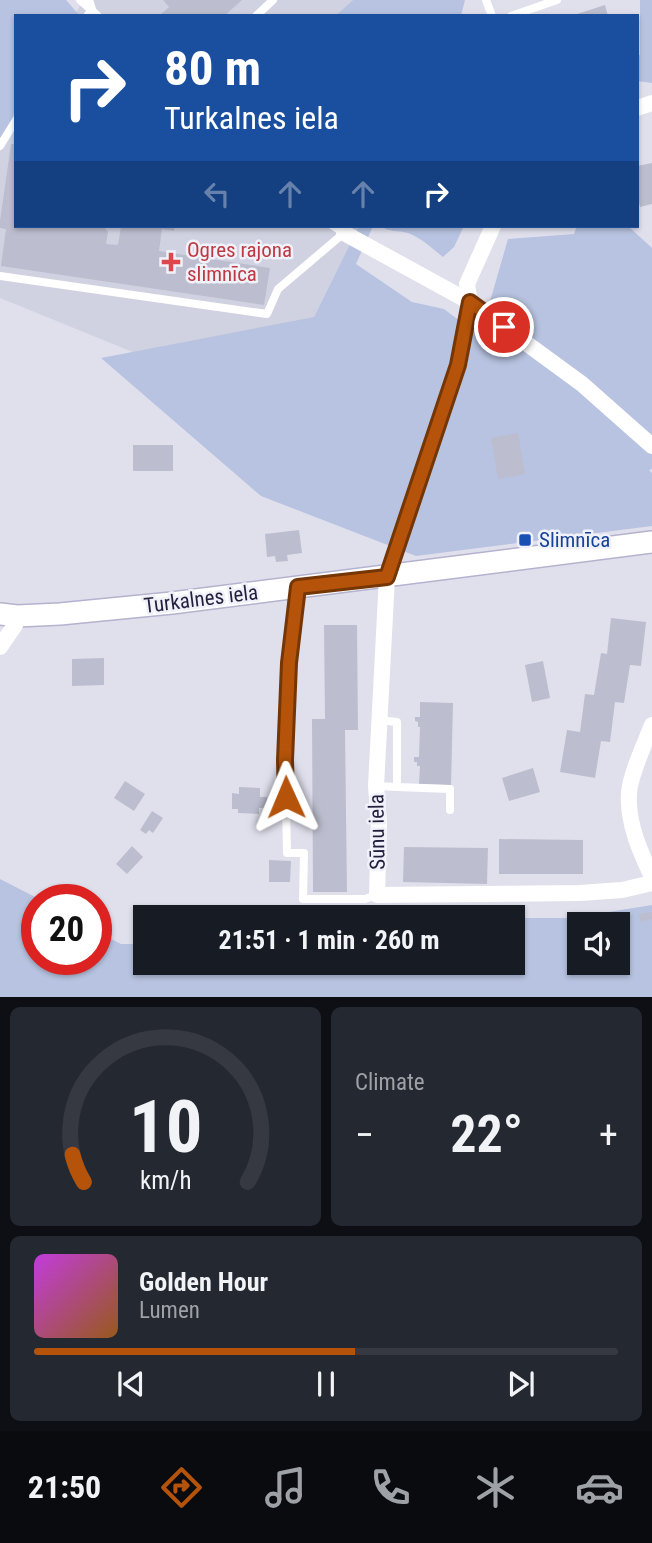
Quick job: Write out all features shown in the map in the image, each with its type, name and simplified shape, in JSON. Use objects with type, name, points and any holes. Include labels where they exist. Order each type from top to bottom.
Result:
[{"type":"main road","name":"Turkalnes iela","points":[[9,615],[60,614],[172,603],[652,542]]},
{"type":"street","name":"Sūnu iela","points":[[492,228],[467,284],[470,302],[458,365],[387,577],[376,786],[379,823],[377,895],[580,893],[622,890],[652,883]]},
{"type":"street","points":[[339,230],[470,302],[582,384],[652,446]]},
{"type":"street","points":[[0,647],[15,625],[9,615]]},
{"type":"street","points":[[652,725],[629,791],[630,812],[637,843],[652,877]]},
{"type":"lane","points":[[80,0],[91,10]]},
{"type":"lane","points":[[258,14],[272,0]]},
{"type":"lane","points":[[517,14],[557,0]]},
{"type":"lane","points":[[0,146],[14,123]]},
{"type":"lane","points":[[0,276],[267,314],[278,289],[339,230]]},
{"type":"lane","points":[[298,587],[289,663],[285,760],[287,853],[304,853],[303,899],[365,899],[377,895]]},
{"type":"lane","points":[[379,720],[397,722],[397,787]]},
{"type":"lane","points":[[376,786],[450,789],[450,810]]},
{"type":"shaded area","points":[[0,0],[66,0],[78,14],[14,14],[14,113],[0,142]]},
{"type":"shaded area","points":[[83,0],[353,0],[337,14],[75,14]]},
{"type":"shaded area","points":[[353,0],[465,0],[462,14],[337,14]]},
{"type":"shaded area","points":[[640,0],[652,0],[652,83],[639,81]]},
{"type":"shaded area","name":"Ogres rajona slimnīca","points":[[14,113],[14,228],[358,228],[314,317],[285,414],[0,298],[0,136]]},
{"type":"shaded area","points":[[358,228],[372,228],[356,264],[412,302],[444,309],[480,336],[508,239],[574,234],[576,228],[630,228],[652,248],[652,469],[649,470],[652,473],[652,526],[416,556],[261,496],[101,358],[314,317]]},
{"type":"shaded area","points":[[384,228],[463,228],[454,247],[443,257],[413,235]]},
{"type":"shaded area","points":[[0,879],[21,890],[21,975],[112,975],[112,939],[121,944],[133,944],[133,975],[525,975],[525,918],[567,918],[567,975],[630,975],[630,912],[608,912],[652,905],[652,997],[0,997]]},
{"type":"building","points":[[163,0],[242,0],[226,14],[161,14],[169,7]]},
{"type":"building","points":[[605,5],[607,14],[577,14]]},
{"type":"building","name":"Ogres rajona slimnīca","points":[[11,144],[14,144],[14,228],[105,228],[108,232],[106,244],[118,245],[121,228],[175,228],[174,231],[162,229],[159,251],[270,268],[264,305],[1,266],[6,229],[0,228]]},
{"type":"building","points":[[652,163],[652,204],[640,207],[639,202],[639,166]]},
{"type":"building","points":[[518,433],[525,474],[498,479],[491,438]]},
{"type":"building","points":[[133,445],[173,445],[173,471],[133,471]]},
{"type":"building","points":[[299,530],[302,553],[287,555],[288,561],[276,562],[275,556],[267,557],[265,534]]},
{"type":"building","points":[[611,618],[646,622],[641,666],[630,665],[624,703],[615,702],[610,742],[601,741],[595,778],[560,772],[567,730],[580,732],[585,694],[594,695],[601,653],[607,654]]},
{"type":"building","points":[[324,625],[357,625],[358,730],[345,730],[347,892],[313,892],[312,719],[325,719]]},
{"type":"building","points":[[104,658],[104,685],[72,686],[72,659]]},
{"type":"building","points":[[543,661],[550,698],[532,702],[525,665]]},
{"type":"building","points":[[420,702],[453,703],[451,785],[419,784],[420,766],[414,762],[414,757],[419,757],[420,727],[415,717],[420,717]]},
{"type":"building","points":[[533,768],[540,792],[509,801],[502,778]]},
{"type":"building","points":[[125,781],[145,794],[134,811],[114,798]]},
{"type":"building","points":[[239,787],[260,788],[260,797],[267,797],[267,808],[259,808],[259,814],[238,813],[238,809],[232,809],[232,793],[239,794]]},
{"type":"building","points":[[152,811],[163,818],[153,833],[149,830],[146,834],[140,830]]},
{"type":"building","points":[[499,839],[583,840],[583,874],[499,874]]},
{"type":"building","points":[[132,846],[143,857],[127,874],[116,864]]},
{"type":"building","points":[[404,847],[488,848],[487,884],[403,882]]},
{"type":"building","points":[[269,860],[291,861],[290,882],[269,882]]},
{"type":"building","points":[[652,912],[652,919],[641,922],[639,914]]},
{"type":"place","name":"Ogres rajona slimnīca","points":[[171,262]]},
{"type":"place","name":"Slimnīca","points":[[525,540]]},
{"type":"route","points":[[286,797],[289,663],[298,587],[387,577],[458,365],[470,302],[504,327]]}]
